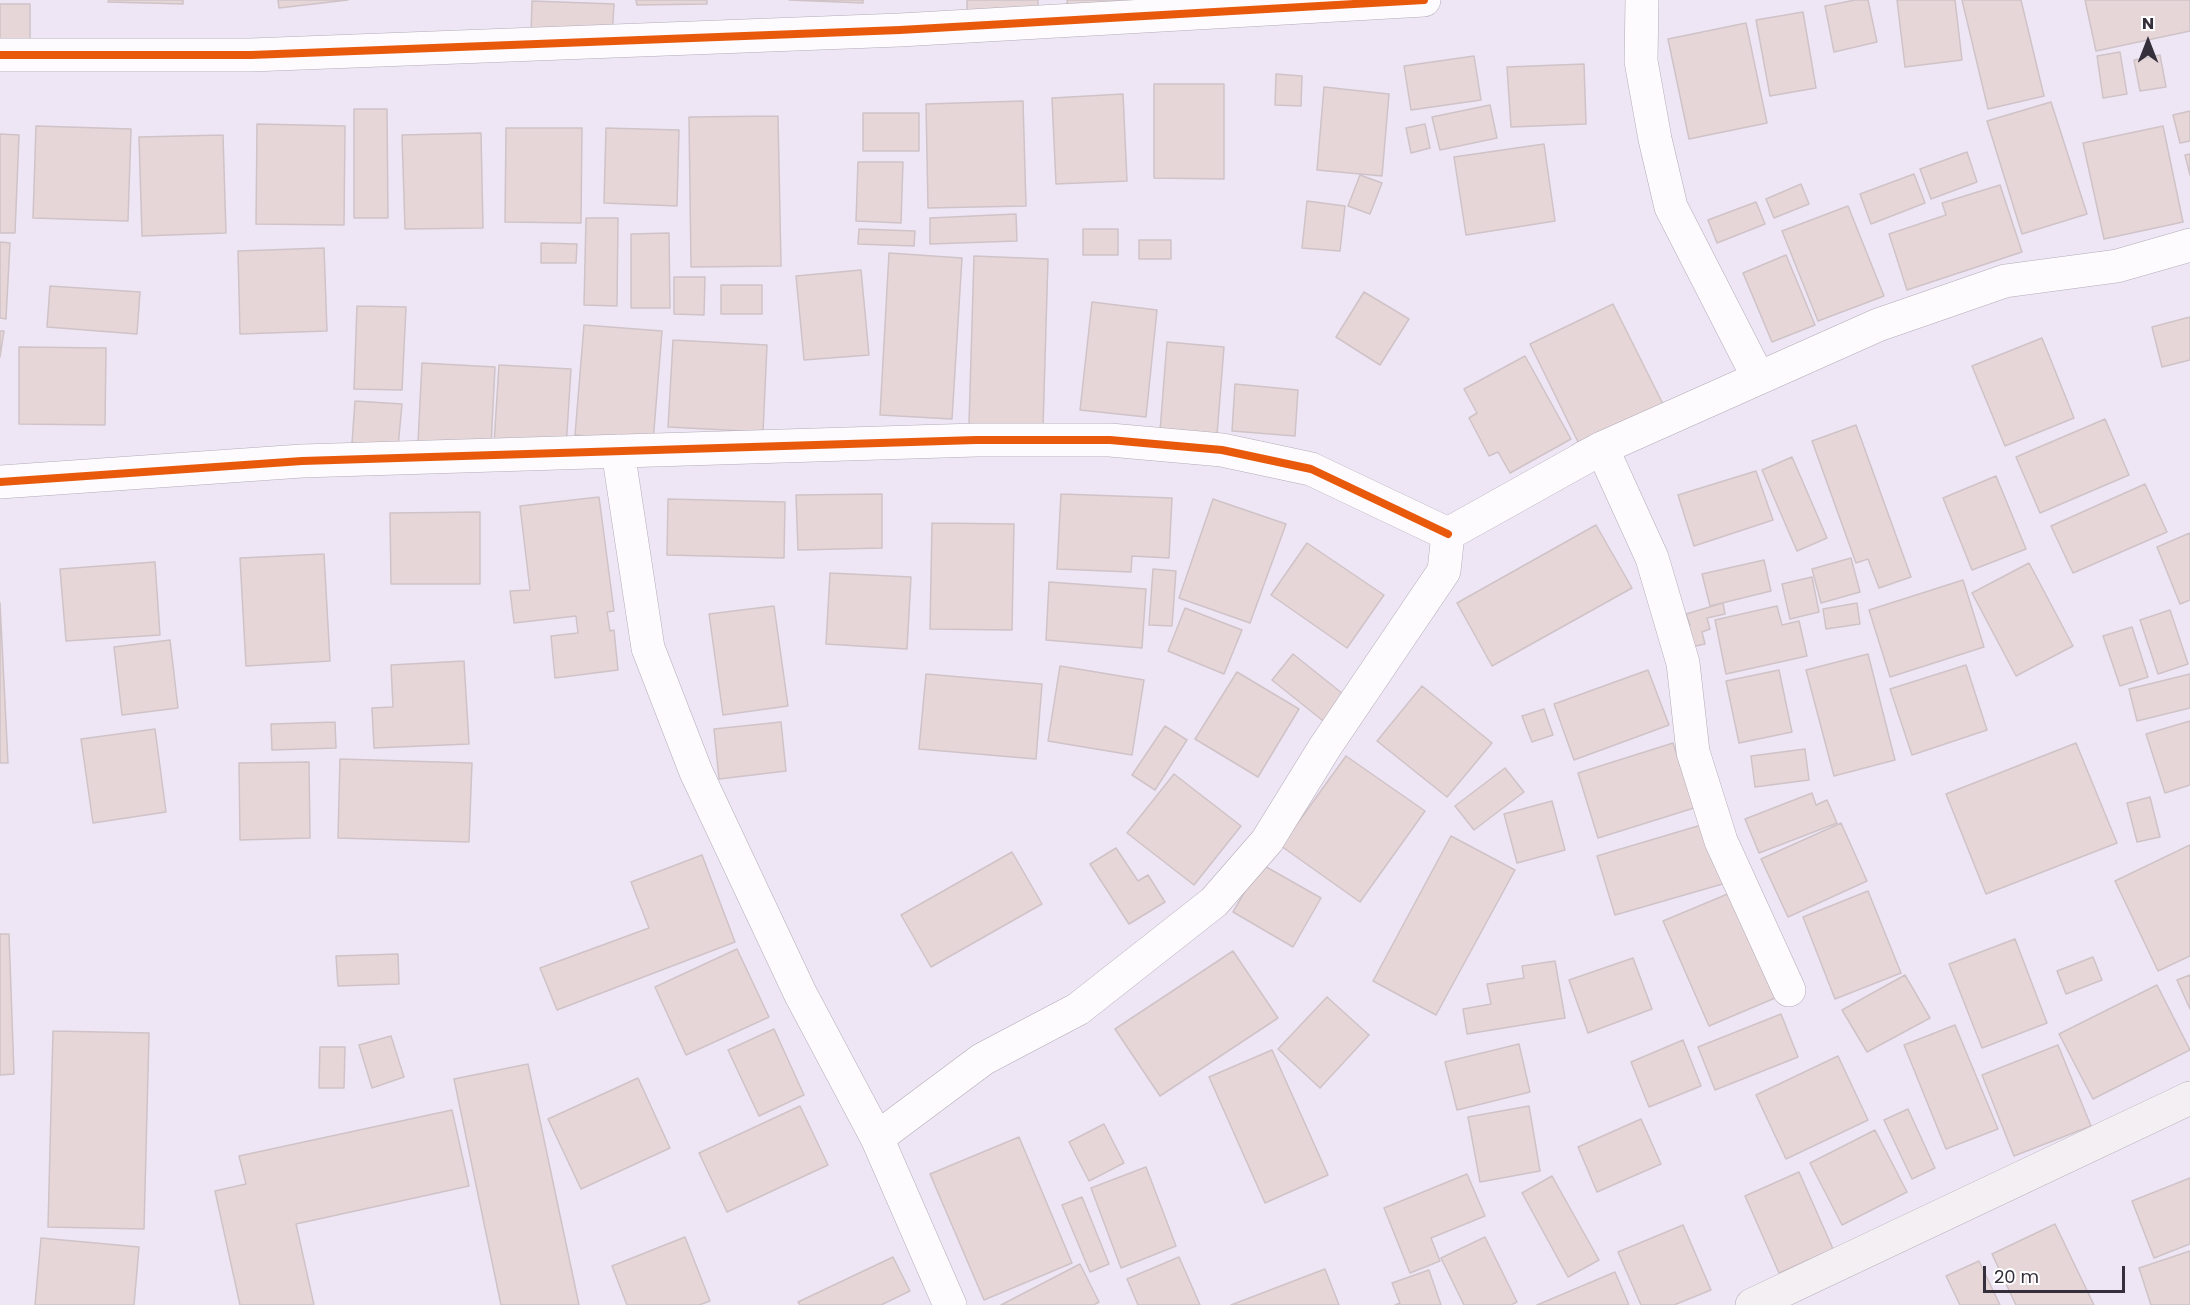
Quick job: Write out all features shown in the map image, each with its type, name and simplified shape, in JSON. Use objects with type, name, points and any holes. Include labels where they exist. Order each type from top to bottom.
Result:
[{"type":"main road","points":[[1752,1305],[2190,1098]]},
{"type":"street","points":[[0,55],[286,54],[900,30],[1424,0]]},
{"type":"street","points":[[1642,0],[1641,61],[1655,140],[1671,207],[1758,377]]},
{"type":"street","points":[[1448,534],[1602,448],[1878,325],[2006,281],[2117,266],[2190,244]]},
{"type":"street","points":[[0,482],[302,460],[976,440],[1110,440],[1222,450],[1311,469],[1448,534]]},
{"type":"street","points":[[1602,448],[1652,558],[1683,663],[1693,752],[1721,841],[1789,990]]},
{"type":"street","points":[[618,451],[648,648],[696,772],[800,993],[877,1138],[950,1305]]},
{"type":"street","points":[[877,1138],[983,1059],[1078,1009],[1214,902],[1267,841],[1324,747],[1444,571],[1448,534]]},
{"type":"building","points":[[109,0],[183,0],[183,4],[108,2]]},
{"type":"building","points":[[278,0],[348,0],[279,8]]},
{"type":"building","points":[[636,0],[707,0],[707,4],[637,5]]},
{"type":"building","points":[[789,0],[863,0],[863,3]]},
{"type":"building","points":[[967,0],[1038,0],[1038,17],[967,16]]},
{"type":"building","points":[[1067,0],[1132,0],[1132,9],[1068,12]]},
{"type":"building","points":[[1868,0],[1877,42],[1834,52],[1825,6]]},
{"type":"building","points":[[1897,0],[1955,0],[1962,60],[1905,67]]},
{"type":"building","points":[[1962,0],[2021,0],[2044,96],[1988,109]]},
{"type":"building","points":[[2085,0],[2190,0],[2190,31],[2096,51]]},
{"type":"building","points":[[532,1],[614,4],[612,37],[531,34]]},
{"type":"building","points":[[0,4],[30,4],[30,40],[0,40]]},
{"type":"building","points":[[1803,12],[1816,88],[1770,96],[1756,20]]},
{"type":"building","points":[[1746,23],[1767,123],[1689,139],[1668,39]]},
{"type":"building","points":[[2120,52],[2127,94],[2103,98],[2097,56]]},
{"type":"building","points":[[2160,55],[2166,87],[2140,91],[2134,60]]},
{"type":"building","points":[[1474,56],[1481,100],[1411,110],[1404,66]]},
{"type":"building","points":[[1584,64],[1586,124],[1511,127],[1507,67]]},
{"type":"building","points":[[1276,74],[1302,76],[1301,106],[1275,105]]},
{"type":"building","points":[[1154,84],[1224,84],[1224,179],[1154,178]]},
{"type":"building","points":[[1324,87],[1389,94],[1382,176],[1317,170]]},
{"type":"building","points":[[1123,94],[1127,181],[1056,184],[1052,98]]},
{"type":"building","points":[[1023,101],[1026,206],[928,208],[926,104]]},
{"type":"building","points":[[2051,102],[2087,214],[2022,234],[1987,121]]},
{"type":"building","points":[[1490,105],[1497,138],[1440,150],[1432,117]]},
{"type":"building","points":[[354,109],[387,109],[388,218],[354,218]]},
{"type":"building","points":[[2190,111],[2190,141],[2180,143],[2173,115]]},
{"type":"building","points":[[863,113],[919,113],[919,151],[863,151]]},
{"type":"building","points":[[778,116],[781,266],[691,267],[689,117]]},
{"type":"building","points":[[257,124],[345,126],[344,225],[256,224]]},
{"type":"building","points":[[1425,124],[1430,148],[1411,153],[1406,128]]},
{"type":"building","points":[[36,126],[131,129],[128,221],[33,218]]},
{"type":"building","points":[[2163,126],[2183,222],[2104,239],[2083,143]]},
{"type":"building","points":[[506,128],[582,128],[581,223],[505,222]]},
{"type":"building","points":[[606,128],[679,130],[677,206],[604,203]]},
{"type":"building","points":[[481,133],[483,228],[405,229],[402,135]]},
{"type":"building","points":[[0,134],[19,135],[15,233],[0,233]]},
{"type":"building","points":[[223,135],[226,233],[142,236],[139,137]]},
{"type":"building","points":[[1544,144],[1555,221],[1466,235],[1454,157]]},
{"type":"building","points":[[1967,152],[1977,182],[1931,199],[1920,169]]},
{"type":"building","points":[[2190,154],[2190,175],[2185,155]]},
{"type":"building","points":[[858,162],[903,162],[901,223],[856,221]]},
{"type":"building","points":[[1914,174],[1925,203],[1871,224],[1860,194]]},
{"type":"building","points":[[1360,175],[1382,183],[1370,214],[1348,206]]},
{"type":"building","points":[[1801,184],[1809,204],[1774,218],[1766,199]]},
{"type":"building","points":[[2000,185],[2022,252],[1907,290],[1889,234],[1946,215],[1942,203]]},
{"type":"building","points":[[1307,201],[1345,206],[1340,251],[1302,248]]},
{"type":"building","points":[[1756,202],[1765,224],[1717,243],[1708,220]]},
{"type":"building","points":[[1848,206],[1884,296],[1818,321],[1782,231]]},
{"type":"building","points":[[1016,214],[1017,241],[930,244],[930,218]]},
{"type":"building","points":[[586,218],[618,218],[617,306],[584,305]]},
{"type":"building","points":[[859,229],[915,231],[914,246],[858,244]]},
{"type":"building","points":[[1083,229],[1118,229],[1118,255],[1083,255]]},
{"type":"building","points":[[669,233],[670,308],[631,308],[631,234]]},
{"type":"building","points":[[1139,240],[1171,240],[1171,259],[1139,259]]},
{"type":"building","points":[[0,242],[10,243],[6,319],[0,318]]},
{"type":"building","points":[[541,243],[577,244],[576,263],[541,263]]},
{"type":"building","points":[[324,248],[327,331],[240,334],[238,251]]},
{"type":"building","points":[[889,253],[962,258],[952,419],[880,415]]},
{"type":"building","points":[[1786,255],[1815,325],[1772,342],[1743,273]]},
{"type":"building","points":[[974,256],[1048,259],[1043,427],[969,424]]},
{"type":"building","points":[[861,270],[869,355],[804,360],[796,276]]},
{"type":"building","points":[[674,277],[705,277],[704,315],[674,314]]},
{"type":"building","points":[[721,285],[762,285],[762,314],[721,314]]},
{"type":"building","points":[[50,286],[140,292],[137,334],[47,327]]},
{"type":"building","points":[[1364,292],[1409,319],[1380,365],[1336,337]]},
{"type":"building","points":[[1092,302],[1157,310],[1146,417],[1080,410]]},
{"type":"building","points":[[1613,304],[1665,408],[1581,448],[1530,344]]},
{"type":"building","points":[[357,306],[406,307],[402,390],[354,389]]},
{"type":"building","points":[[2190,317],[2190,360],[2162,367],[2152,327]]},
{"type":"building","points":[[584,325],[662,331],[653,442],[575,435]]},
{"type":"building","points":[[0,331],[4,331],[0,357]]},
{"type":"building","points":[[2042,338],[2074,418],[2005,446],[1972,366]]},
{"type":"building","points":[[673,340],[767,345],[763,432],[668,427]]},
{"type":"building","points":[[1167,342],[1224,347],[1217,435],[1160,431]]},
{"type":"building","points":[[19,347],[106,348],[105,425],[19,424]]},
{"type":"building","points":[[1525,356],[1571,439],[1510,473],[1498,452],[1489,456],[1469,418],[1477,413],[1464,389]]},
{"type":"building","points":[[422,363],[495,367],[491,446],[418,442]]},
{"type":"building","points":[[499,365],[571,369],[566,448],[494,444]]},
{"type":"building","points":[[1235,384],[1298,390],[1295,436],[1232,431]]},
{"type":"building","points":[[355,401],[402,404],[398,447],[352,443]]},
{"type":"building","points":[[2105,419],[2129,475],[2040,513],[2016,457]]},
{"type":"building","points":[[1856,425],[1911,577],[1879,588],[1868,559],[1856,563],[1812,441]]},
{"type":"building","points":[[1792,457],[1827,538],[1797,551],[1762,470]]},
{"type":"building","points":[[1756,471],[1773,520],[1694,546],[1678,495]]},
{"type":"building","points":[[1996,476],[2026,549],[1972,570],[1943,498]]},
{"type":"building","points":[[2145,484],[2167,532],[2073,573],[2051,526]]},
{"type":"building","points":[[882,494],[882,548],[798,550],[796,495]]},
{"type":"building","points":[[1061,494],[1172,498],[1169,558],[1132,556],[1131,572],[1057,569]]},
{"type":"building","points":[[599,497],[614,611],[607,612],[610,631],[614,630],[618,670],[555,678],[551,636],[578,633],[576,616],[514,623],[510,591],[530,590],[520,506]]},
{"type":"building","points":[[668,499],[785,502],[784,558],[667,555]]},
{"type":"building","points":[[1213,499],[1286,524],[1250,623],[1179,598]]},
{"type":"building","points":[[480,512],[480,584],[391,584],[390,513]]},
{"type":"building","points":[[932,523],[1014,524],[1012,630],[930,629]]},
{"type":"building","points":[[1596,525],[1632,588],[1492,666],[1457,603]]},
{"type":"building","points":[[2190,533],[2190,600],[2180,604],[2157,547]]},
{"type":"building","points":[[1307,543],[1384,595],[1347,648],[1271,595]]},
{"type":"building","points":[[324,554],[330,661],[246,666],[240,558]]},
{"type":"building","points":[[1851,558],[1860,592],[1821,603],[1812,569]]},
{"type":"building","points":[[1764,560],[1771,591],[1710,606],[1702,574]]},
{"type":"building","points":[[155,562],[160,635],[66,641],[60,569]]},
{"type":"building","points":[[2029,563],[2073,646],[2016,676],[1972,593]]},
{"type":"building","points":[[1153,569],[1176,571],[1172,626],[1149,625]]},
{"type":"building","points":[[830,573],[911,577],[907,649],[826,644]]},
{"type":"building","points":[[1812,577],[1819,612],[1790,619],[1782,584]]},
{"type":"building","points":[[1963,580],[1984,647],[1890,677],[1869,610]]},
{"type":"building","points":[[1049,582],[1146,589],[1142,648],[1046,640]]},
{"type":"building","points":[[0,603],[8,763],[0,763]]},
{"type":"building","points":[[1723,603],[1725,614],[1707,618],[1710,629],[1702,632],[1705,644],[1687,648],[1681,628],[1690,625],[1686,614]]},
{"type":"building","points":[[1857,603],[1860,624],[1826,629],[1823,609]]},
{"type":"building","points":[[774,606],[788,706],[723,715],[709,614]]},
{"type":"building","points":[[1777,606],[1782,625],[1799,621],[1807,656],[1726,674],[1715,620]]},
{"type":"building","points":[[1185,608],[1242,630],[1224,674],[1168,651]]},
{"type":"building","points":[[2170,610],[2188,664],[2158,674],[2140,620]]},
{"type":"building","points":[[2132,627],[2148,677],[2120,686],[2103,636]]},
{"type":"building","points":[[170,640],[178,708],[122,715],[114,647]]},
{"type":"building","points":[[1293,654],[1348,698],[1327,724],[1272,680]]},
{"type":"building","points":[[1868,654],[1895,760],[1834,776],[1806,670]]},
{"type":"building","points":[[464,661],[469,744],[374,748],[372,708],[393,707],[391,665]]},
{"type":"building","points":[[1966,665],[1987,730],[1912,755],[1890,689]]},
{"type":"building","points":[[1060,666],[1144,680],[1132,755],[1048,741]]},
{"type":"building","points":[[1648,670],[1669,725],[1574,760],[1554,704]]},
{"type":"building","points":[[1779,670],[1792,732],[1739,743],[1726,681]]},
{"type":"building","points":[[1237,672],[1299,709],[1258,777],[1195,739]]},
{"type":"building","points":[[926,674],[1042,684],[1036,759],[919,749]]},
{"type":"building","points":[[2190,674],[2190,708],[2137,721],[2129,689]]},
{"type":"building","points":[[1422,686],[1492,743],[1447,797],[1377,741]]},
{"type":"building","points":[[1544,709],[1553,735],[1532,742],[1522,716]]},
{"type":"building","points":[[2190,721],[2190,785],[2165,793],[2146,734]]},
{"type":"building","points":[[335,722],[336,748],[272,750],[271,724]]},
{"type":"building","points":[[781,722],[786,771],[719,779],[714,729]]},
{"type":"building","points":[[1165,726],[1187,740],[1155,790],[1132,775]]},
{"type":"building","points":[[155,729],[166,812],[93,823],[81,739]]},
{"type":"building","points":[[1673,743],[1694,808],[1598,838],[1578,773]]},
{"type":"building","points":[[2076,743],[2117,843],[1986,894],[1946,794]]},
{"type":"building","points":[[1805,749],[1809,780],[1755,787],[1751,756]]},
{"type":"building","points":[[1346,756],[1425,811],[1360,902],[1281,846]]},
{"type":"building","points":[[340,759],[472,763],[469,842],[338,838]]},
{"type":"building","points":[[309,762],[310,838],[240,840],[239,763]]},
{"type":"building","points":[[1505,768],[1524,792],[1474,830],[1455,806]]},
{"type":"building","points":[[1174,774],[1241,826],[1194,885],[1127,833]]},
{"type":"building","points":[[1812,793],[1816,805],[1827,800],[1837,823],[1759,853],[1745,819]]},
{"type":"building","points":[[2150,797],[2160,837],[2137,842],[2127,803]]},
{"type":"building","points":[[1552,801],[1565,850],[1517,863],[1504,814]]},
{"type":"building","points":[[1708,823],[1726,883],[1615,915],[1597,856]]},
{"type":"building","points":[[1841,823],[1867,881],[1788,917],[1761,859]]},
{"type":"building","points":[[1451,836],[1515,870],[1436,1015],[1373,981]]},
{"type":"building","points":[[2190,845],[2190,956],[2158,971],[2115,881]]},
{"type":"building","points":[[1116,848],[1138,881],[1148,875],[1165,902],[1129,924],[1090,864]]},
{"type":"building","points":[[1012,852],[1042,904],[931,967],[901,915]]},
{"type":"building","points":[[702,855],[735,942],[557,1010],[540,968],[649,928],[631,882]]},
{"type":"building","points":[[1261,864],[1321,898],[1293,947],[1233,912]]},
{"type":"building","points":[[1868,891],[1901,973],[1835,999],[1803,917]]},
{"type":"building","points":[[1730,893],[1775,998],[1709,1026],[1663,921]]},
{"type":"building","points":[[0,934],[9,934],[14,1074],[0,1075]]},
{"type":"building","points":[[2015,939],[2047,1023],[1982,1048],[1949,964]]},
{"type":"building","points":[[737,949],[769,1017],[686,1055],[655,987]]},
{"type":"building","points":[[1233,951],[1278,1018],[1160,1096],[1115,1029]]},
{"type":"building","points":[[398,954],[399,984],[338,986],[336,956]]},
{"type":"building","points":[[2093,957],[2102,980],[2066,994],[2057,971]]},
{"type":"building","points":[[1633,958],[1652,1009],[1588,1033],[1569,980]]},
{"type":"building","points":[[1555,961],[1565,1018],[1467,1034],[1463,1009],[1491,1004],[1487,984],[1524,978],[1522,966]]},
{"type":"building","points":[[1905,975],[1930,1018],[1867,1052],[1842,1010]]},
{"type":"building","points":[[2190,975],[2190,1009],[2177,980]]},
{"type":"building","points":[[2157,985],[2190,1050],[2093,1099],[2059,1034]]},
{"type":"building","points":[[1327,997],[1369,1035],[1320,1088],[1278,1049]]},
{"type":"building","points":[[1781,1014],[1798,1057],[1715,1090],[1698,1047]]},
{"type":"building","points":[[1955,1025],[1998,1129],[1946,1149],[1904,1045]]},
{"type":"building","points":[[774,1029],[804,1095],[759,1116],[728,1050]]},
{"type":"building","points":[[53,1031],[149,1033],[144,1229],[48,1227]]},
{"type":"building","points":[[391,1036],[404,1077],[372,1088],[359,1045]]},
{"type":"building","points":[[1683,1040],[1701,1086],[1649,1107],[1631,1062]]},
{"type":"building","points":[[1519,1044],[1530,1092],[1457,1110],[1445,1062]]},
{"type":"building","points":[[2058,1045],[2091,1126],[2014,1156],[1982,1075]]},
{"type":"building","points":[[320,1047],[345,1047],[344,1088],[319,1088]]},
{"type":"building","points":[[1272,1050],[1328,1175],[1265,1203],[1209,1077]]},
{"type":"building","points":[[1838,1056],[1868,1120],[1786,1159],[1756,1095]]},
{"type":"building","points":[[528,1064],[579,1305],[501,1305],[454,1079]]},
{"type":"building","points":[[638,1078],[670,1148],[581,1189],[548,1119]]},
{"type":"building","points":[[800,1106],[828,1165],[727,1212],[699,1153]]},
{"type":"building","points":[[1529,1106],[1540,1171],[1480,1182],[1468,1117]]},
{"type":"building","points":[[1908,1109],[1935,1168],[1912,1179],[1884,1120]]},
{"type":"building","points":[[452,1110],[469,1186],[296,1224],[314,1305],[240,1305],[215,1191],[246,1184],[239,1156]]},
{"type":"building","points":[[1641,1119],[1661,1164],[1597,1192],[1578,1147]]},
{"type":"building","points":[[1104,1124],[1124,1163],[1089,1181],[1069,1142]]},
{"type":"building","points":[[1875,1130],[1907,1192],[1842,1225],[1810,1163]]},
{"type":"building","points":[[1019,1137],[1072,1263],[984,1300],[930,1174]]},
{"type":"building","points":[[1146,1167],[1176,1246],[1121,1268],[1091,1188]]},
{"type":"building","points":[[1799,1172],[1833,1249],[1779,1273],[1745,1196]]},
{"type":"building","points":[[1467,1174],[1485,1216],[1431,1238],[1440,1261],[1410,1273],[1384,1208]]},
{"type":"building","points":[[1552,1176],[1599,1260],[1568,1277],[1522,1193]]},
{"type":"building","points":[[2190,1178],[2190,1244],[2154,1258],[2132,1201]]},
{"type":"building","points":[[1082,1197],[1109,1264],[1090,1272],[1062,1205]]},
{"type":"building","points":[[2055,1224],[2094,1305],[2016,1305],[1992,1254]]},
{"type":"building","points":[[1683,1225],[1711,1290],[1674,1305],[1641,1305],[1618,1252]]},
{"type":"building","points":[[685,1237],[710,1301],[699,1305],[627,1305],[612,1266]]},
{"type":"building","points":[[1485,1237],[1517,1302],[1511,1305],[1464,1305],[1441,1258]]},
{"type":"building","points":[[41,1238],[139,1247],[134,1305],[35,1305]]},
{"type":"building","points":[[2190,1251],[2190,1305],[2151,1305],[2139,1268]]},
{"type":"building","points":[[893,1257],[910,1291],[881,1305],[800,1305],[798,1302]]},
{"type":"building","points":[[1179,1257],[1200,1305],[1138,1305],[1127,1279]]},
{"type":"building","points":[[1979,1261],[2000,1305],[1960,1305],[1946,1276]]},
{"type":"building","points":[[1080,1264],[1099,1302],[1094,1305],[1001,1305]]},
{"type":"building","points":[[1325,1269],[1339,1305],[1231,1305]]},
{"type":"building","points":[[1429,1270],[1441,1305],[1395,1305],[1400,1303],[1392,1283]]},
{"type":"building","points":[[1615,1272],[1629,1305],[1537,1305]]},
{"type":"cycle path","points":[[0,55],[251,55],[900,30],[1424,0]]},
{"type":"cycle path","points":[[0,482],[302,461],[976,440],[1110,440],[1222,450],[1311,469],[1448,534]]}]
